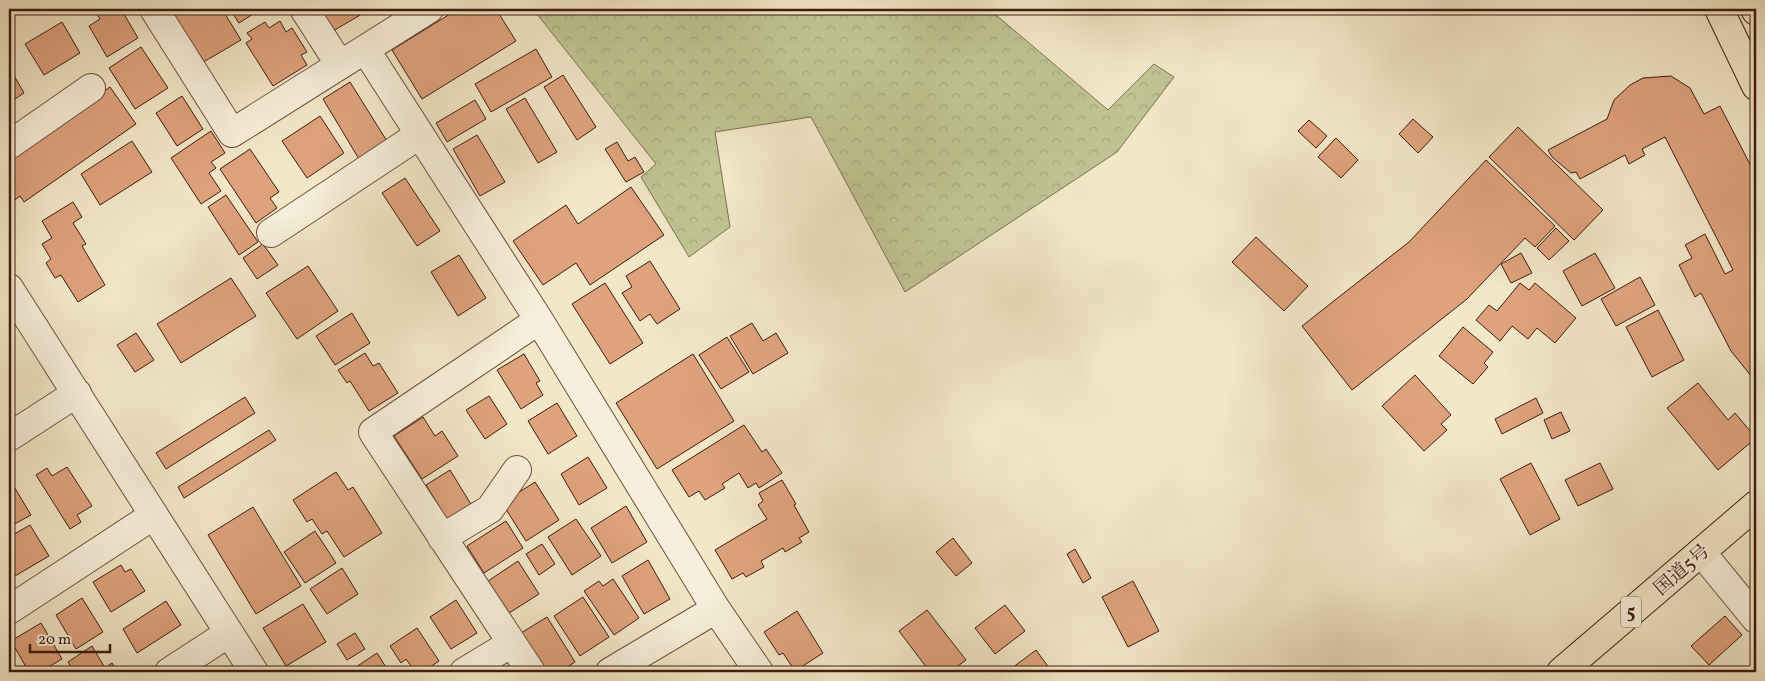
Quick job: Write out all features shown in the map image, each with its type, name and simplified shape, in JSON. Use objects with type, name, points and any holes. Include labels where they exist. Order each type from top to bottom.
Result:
[{"type":"main road","points":[[1719,9],[1756,86]]},
{"type":"main road","name":"国道5号","points":[[1561,672],[1701,552],[1753,515]]},
{"type":"street","points":[[154,9],[232,133],[428,9]]},
{"type":"street","points":[[304,9],[340,65]]},
{"type":"street","points":[[364,50],[539,320],[716,610],[759,672]]},
{"type":"street","points":[[9,145],[91,88]]},
{"type":"street","points":[[271,233],[420,135]]},
{"type":"street","points":[[9,288],[254,672]]},
{"type":"street","points":[[531,672],[373,432],[539,320]]},
{"type":"street","points":[[9,437],[77,393]]},
{"type":"street","points":[[442,538],[490,509],[516,470]]},
{"type":"street","points":[[9,610],[154,515]]},
{"type":"street","points":[[1701,552],[1756,618]]},
{"type":"street","points":[[610,672],[716,610]]},
{"type":"street","points":[[169,672],[229,633]]},
{"type":"street","points":[[464,672],[512,643]]},
{"type":"green space","points":[[533,9],[989,9],[1108,110],[1154,64],[1174,77],[1117,152],[905,292],[811,117],[715,132],[730,227],[689,257],[641,177],[656,164]]},
{"type":"building","points":[[121,9],[138,38],[107,57],[89,26],[100,19],[94,10]]},
{"type":"building","points":[[168,9],[222,9],[241,40],[200,64]]},
{"type":"building","points":[[230,9],[261,9],[239,23]]},
{"type":"building","points":[[332,9],[359,9],[362,14],[333,31],[323,14]]},
{"type":"building","points":[[458,9],[496,9],[516,41],[422,99],[392,50]]},
{"type":"building","points":[[280,21],[286,32],[292,28],[307,52],[301,55],[307,65],[273,86],[246,43],[252,39],[247,33],[265,22],[269,28]]},
{"type":"building","points":[[62,22],[80,53],[44,75],[25,44]]},
{"type":"building","points":[[141,47],[168,88],[135,109],[109,68]]},
{"type":"building","points":[[536,49],[552,77],[491,112],[475,84]]},
{"type":"building","points":[[9,67],[24,93],[9,103]]},
{"type":"building","points":[[563,75],[596,127],[577,140],[544,87]]},
{"type":"building","points":[[1671,76],[1690,88],[1704,114],[1720,106],[1756,176],[1756,382],[1731,351],[1701,293],[1695,297],[1679,265],[1692,258],[1685,245],[1705,234],[1725,274],[1733,270],[1665,137],[1642,149],[1645,155],[1629,164],[1625,155],[1580,179],[1576,172],[1571,173],[1552,157],[1548,150],[1607,119],[1614,100],[1630,85],[1643,78]]},
{"type":"building","points":[[350,82],[390,146],[362,164],[323,99]]},
{"type":"building","points":[[110,87],[136,124],[24,202],[20,196],[11,203],[9,199],[9,158]]},
{"type":"building","points":[[182,96],[203,129],[177,146],[156,113]]},
{"type":"building","points":[[525,98],[557,152],[538,163],[506,109]]},
{"type":"building","points":[[475,100],[486,119],[447,142],[436,123]]},
{"type":"building","points":[[320,116],[344,153],[307,178],[282,141]]},
{"type":"building","points":[[1413,119],[1433,137],[1418,153],[1399,134]]},
{"type":"building","points":[[1309,120],[1327,136],[1316,148],[1298,131]]},
{"type":"building","points":[[1518,127],[1603,210],[1574,240],[1489,157]]},
{"type":"building","points":[[211,131],[225,153],[211,162],[216,168],[209,173],[221,191],[201,204],[171,158]]},
{"type":"building","points":[[477,135],[505,182],[480,196],[453,149]]},
{"type":"building","points":[[1336,138],[1358,160],[1341,178],[1318,157]]},
{"type":"building","points":[[132,141],[152,172],[100,205],[81,174]]},
{"type":"building","points":[[617,142],[628,161],[635,157],[644,172],[626,182],[605,149]]},
{"type":"building","points":[[250,149],[279,192],[270,198],[277,208],[256,223],[220,169]]},
{"type":"building","points":[[1486,160],[1555,226],[1535,247],[1525,238],[1467,299],[1352,390],[1302,326],[1409,242]]},
{"type":"building","points":[[405,178],[440,231],[417,246],[382,193]]},
{"type":"building","points":[[631,187],[664,235],[590,285],[576,263],[543,285],[513,241],[566,205],[578,224]]},
{"type":"building","points":[[226,195],[258,242],[239,255],[208,207]]},
{"type":"building","points":[[73,202],[82,217],[73,223],[86,244],[82,246],[105,285],[78,302],[61,275],[55,278],[46,263],[51,259],[42,244],[52,238],[42,221]]},
{"type":"building","points":[[1556,228],[1569,241],[1549,260],[1537,248]]},
{"type":"building","points":[[1256,237],[1308,286],[1284,311],[1232,262]]},
{"type":"building","points":[[263,244],[278,265],[257,279],[243,258]]},
{"type":"building","points":[[1521,253],[1532,273],[1511,283],[1501,264]]},
{"type":"building","points":[[1595,253],[1615,288],[1582,306],[1563,271]]},
{"type":"building","points":[[459,255],[486,298],[458,316],[431,272]]},
{"type":"building","points":[[650,261],[680,309],[657,324],[650,314],[640,321],[622,293],[632,287],[626,276]]},
{"type":"building","points":[[308,266],[338,311],[297,339],[266,293]]},
{"type":"building","points":[[1640,277],[1655,305],[1616,326],[1601,299]]},
{"type":"building","points":[[231,278],[256,316],[181,363],[157,324]]},
{"type":"building","points":[[605,283],[643,343],[610,364],[572,304]]},
{"type":"building","points":[[1520,283],[1529,290],[1535,283],[1576,318],[1555,343],[1537,328],[1528,339],[1512,326],[1500,341],[1476,320],[1489,305],[1497,311]]},
{"type":"building","points":[[1658,310],[1684,360],[1652,377],[1626,327]]},
{"type":"building","points":[[352,313],[370,343],[335,365],[316,336]]},
{"type":"building","points":[[752,323],[763,341],[776,333],[788,353],[753,374],[730,336]]},
{"type":"building","points":[[1463,327],[1493,352],[1484,363],[1488,367],[1473,384],[1439,356]]},
{"type":"building","points":[[136,333],[154,360],[135,372],[117,345]]},
{"type":"building","points":[[727,337],[749,372],[721,389],[699,355]]},
{"type":"building","points":[[365,353],[373,366],[379,363],[398,393],[369,411],[350,381],[347,383],[338,370]]},
{"type":"building","points":[[524,354],[540,381],[536,383],[543,395],[521,409],[497,370]]},
{"type":"building","points":[[693,354],[734,421],[657,469],[616,403]]},
{"type":"building","points":[[1415,375],[1451,415],[1441,424],[1447,430],[1424,451],[1382,406]]},
{"type":"building","points":[[1698,383],[1728,420],[1735,413],[1756,438],[1718,470],[1667,408]]},
{"type":"building","points":[[489,396],[507,424],[485,439],[466,410]]},
{"type":"building","points":[[245,397],[255,413],[166,469],[156,453]]},
{"type":"building","points":[[1536,398],[1543,413],[1502,434],[1495,419]]},
{"type":"building","points":[[557,403],[577,436],[548,454],[528,421]]},
{"type":"building","points":[[1561,412],[1570,431],[1552,439],[1544,420]]},
{"type":"building","points":[[423,417],[435,436],[442,431],[458,456],[422,479],[394,436]]},
{"type":"building","points":[[744,425],[762,452],[766,449],[782,473],[759,488],[756,483],[748,488],[739,473],[722,484],[725,488],[705,500],[699,491],[689,497],[672,470]]},
{"type":"building","points":[[269,430],[276,440],[184,498],[178,487]]},
{"type":"building","points":[[588,457],[607,488],[579,505],[561,474]]},
{"type":"building","points":[[1531,463],[1560,519],[1530,535],[1500,479]]},
{"type":"building","points":[[1600,463],[1613,489],[1578,506],[1565,480]]},
{"type":"building","points":[[67,467],[92,506],[77,515],[81,522],[70,529],[36,475],[47,468],[52,476]]},
{"type":"building","points":[[450,470],[472,506],[448,521],[426,485]]},
{"type":"building","points":[[336,472],[348,490],[353,487],[382,533],[344,557],[327,531],[322,534],[312,519],[307,522],[293,500]]},
{"type":"building","points":[[782,480],[809,532],[799,538],[802,542],[785,552],[783,548],[761,561],[764,567],[746,577],[743,573],[732,579],[715,550],[767,519],[758,505],[763,501],[759,493]]},
{"type":"building","points":[[535,482],[559,520],[526,541],[502,503]]},
{"type":"building","points":[[13,485],[31,515],[9,527],[9,488]]},
{"type":"building","points":[[626,506],[647,542],[612,563],[591,528]]},
{"type":"building","points":[[253,507],[301,586],[256,614],[208,535]]},
{"type":"building","points":[[576,519],[601,556],[572,575],[548,537]]},
{"type":"building","points":[[506,521],[523,548],[484,573],[467,546]]},
{"type":"building","points":[[30,525],[49,556],[15,576],[9,565],[9,537]]},
{"type":"building","points":[[315,531],[336,563],[305,583],[284,552]]},
{"type":"building","points":[[953,538],[972,563],[956,576],[936,552]]},
{"type":"building","points":[[542,544],[555,564],[539,575],[526,554]]},
{"type":"building","points":[[1075,549],[1091,578],[1083,583],[1067,554]]},
{"type":"building","points":[[648,560],[670,599],[644,614],[622,576]]},
{"type":"building","points":[[518,561],[539,594],[506,615],[485,583]]},
{"type":"building","points":[[121,565],[125,572],[131,569],[145,591],[111,612],[93,582]]},
{"type":"building","points":[[342,568],[358,594],[327,614],[310,589]]},
{"type":"building","points":[[613,579],[639,618],[614,635],[584,591],[599,581],[603,586]]},
{"type":"building","points":[[1133,581],[1159,631],[1128,647],[1102,597]]},
{"type":"building","points":[[583,597],[609,637],[580,656],[554,616]]},
{"type":"building","points":[[82,598],[103,632],[76,649],[56,615]]},
{"type":"building","points":[[456,600],[477,633],[451,649],[430,617]]},
{"type":"building","points":[[166,601],[181,625],[137,653],[123,629]]},
{"type":"building","points":[[303,604],[326,642],[286,666],[263,628]]},
{"type":"building","points":[[1005,605],[1025,631],[995,654],[975,628]]},
{"type":"building","points":[[927,610],[966,660],[950,672],[930,672],[899,631]]},
{"type":"building","points":[[797,611],[823,653],[795,671],[783,653],[779,655],[764,632]]},
{"type":"building","points":[[1725,616],[1742,635],[1709,665],[1691,646]]},
{"type":"building","points":[[547,617],[575,662],[559,672],[546,672],[521,633]]},
{"type":"building","points":[[41,623],[62,659],[40,672],[29,672],[11,641]]},
{"type":"building","points":[[417,628],[439,661],[423,672],[415,672],[406,659],[401,663],[390,646]]},
{"type":"building","points":[[355,633],[365,649],[347,660],[337,644]]},
{"type":"building","points":[[92,646],[105,668],[112,663],[118,672],[74,672],[68,662]]},
{"type":"building","points":[[1036,650],[1052,672],[1008,671]]},
{"type":"building","points":[[377,653],[389,672],[359,672],[356,667]]}]
